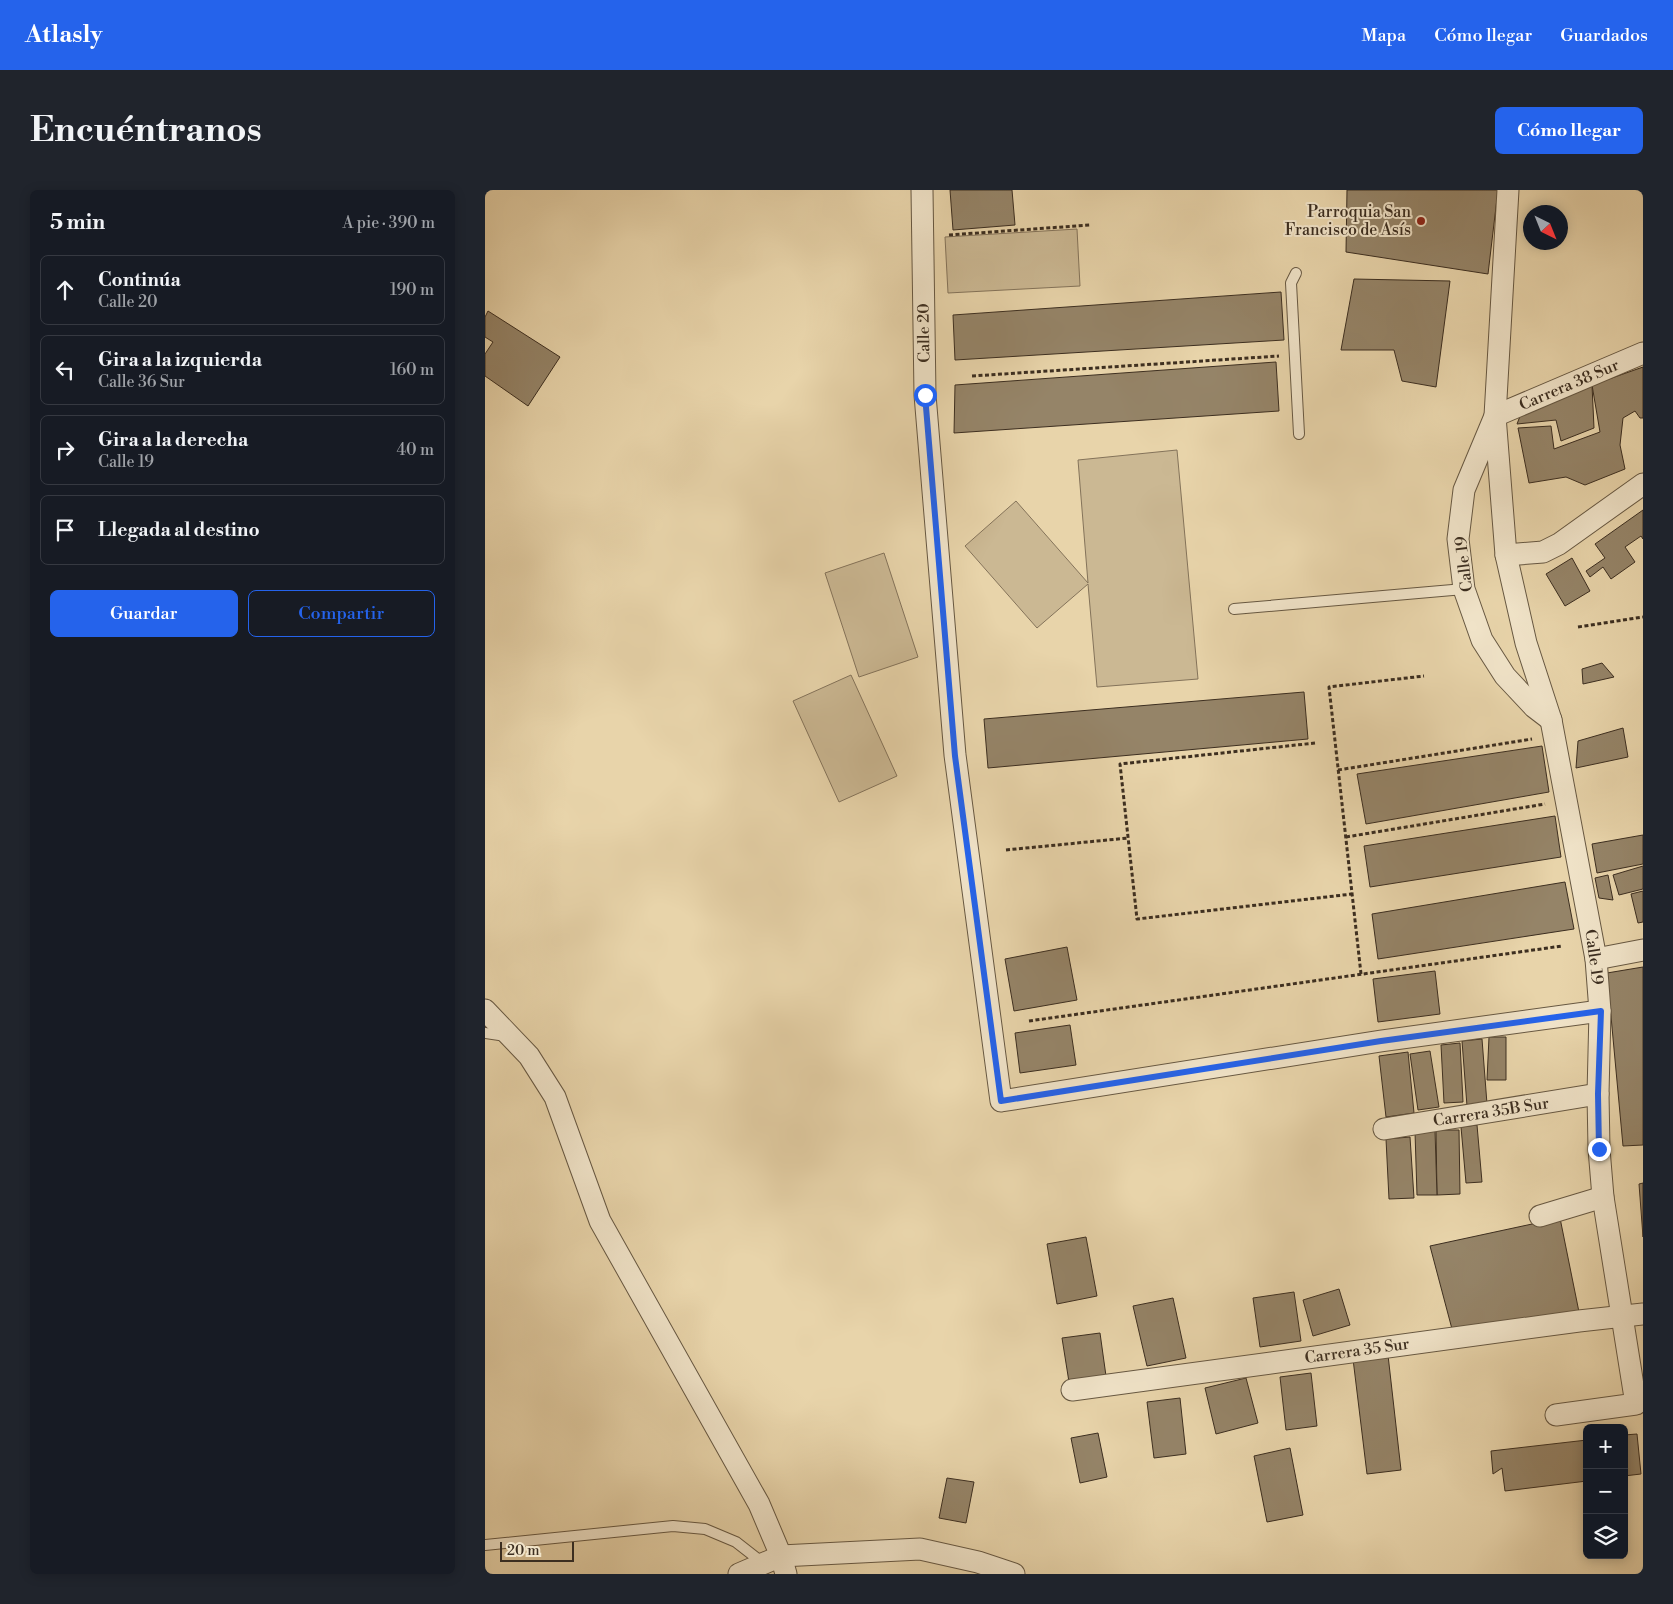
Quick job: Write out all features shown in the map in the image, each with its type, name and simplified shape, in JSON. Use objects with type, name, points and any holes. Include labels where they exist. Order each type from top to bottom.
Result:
[{"type":"street","name":"Calle 20","points":[[922,190],[925,395],[955,756],[1001,1101],[1381,1041],[1601,1011]]},
{"type":"street","name":"Calle 19","points":[[1508,190],[1495,416],[1506,555],[1526,643],[1551,720],[1596,959],[1601,1011],[1598,1094],[1599,1149],[1603,1197],[1633,1315],[1636,1404],[1555,1415]]},
{"type":"street","name":"Carrera 38 Sur","points":[[1495,416],[1643,353]]},
{"type":"street","name":"Calle 19","points":[[1495,416],[1464,490],[1458,540],[1464,589],[1483,640],[1505,676],[1534,707],[1551,720]]},
{"type":"street","points":[[1506,555],[1543,552],[1559,544],[1643,484]]},
{"type":"street","points":[[1596,959],[1643,950]]},
{"type":"street","points":[[485,1010],[529,1056],[555,1097],[600,1221],[759,1504],[777,1565]]},
{"type":"street","name":"Carrera 35B Sur","points":[[1384,1129],[1598,1094]]},
{"type":"street","points":[[1540,1216],[1603,1197]]},
{"type":"street","name":"Carrera 35 Sur","points":[[1072,1390],[1579,1320],[1633,1315]]},
{"type":"street","points":[[739,1574],[777,1565],[920,1549],[978,1562],[1014,1574]]},
{"type":"lane","points":[[1297,273],[1291,283],[1299,434]]},
{"type":"lane","points":[[1233,609],[1464,589]]},
{"type":"lane","points":[[485,1033],[510,1037]]},
{"type":"lane","points":[[485,1545],[673,1526],[705,1529],[736,1542],[777,1565]]},
{"type":"path","points":[[949,235],[1090,225]]},
{"type":"path","points":[[972,376],[1295,355]]},
{"type":"path","points":[[1578,627],[1643,617]]},
{"type":"path","points":[[1361,974],[1329,687],[1424,676]]},
{"type":"path","points":[[1338,770],[1533,738]]},
{"type":"path","points":[[1315,743],[1121,764],[1137,919],[1352,894]]},
{"type":"path","points":[[1345,837],[1551,803]]},
{"type":"path","points":[[1006,850],[1128,838]]},
{"type":"path","points":[[1029,1021],[1562,946]]},
{"type":"shaded area","points":[[1077,229],[1080,286],[948,293],[945,237]]},
{"type":"shaded area","points":[[1177,450],[1198,679],[1097,687],[1088,584],[1037,628],[965,546],[1016,501],[1088,583],[1078,460]]},
{"type":"shaded area","points":[[884,553],[918,657],[859,677],[825,573]]},
{"type":"shaded area","points":[[851,675],[897,776],[839,802],[793,701]]},
{"type":"building","points":[[950,190],[1012,190],[1015,225],[953,230]]},
{"type":"building","name":"Parroquia San Francisco de Asís","points":[[1347,190],[1498,190],[1488,274],[1346,252]]},
{"type":"building","points":[[1354,279],[1450,281],[1436,387],[1402,381],[1394,350],[1341,350]]},
{"type":"building","points":[[1281,292],[1284,340],[955,360],[953,315]]},
{"type":"building","points":[[488,311],[560,357],[528,406],[485,376],[485,354],[493,342],[485,337],[485,317]]},
{"type":"building","points":[[1276,362],[1279,411],[954,433],[955,385]]},
{"type":"building","points":[[1643,367],[1643,418],[1640,418],[1635,411],[1623,418],[1620,445],[1625,469],[1585,485],[1566,477],[1529,483],[1518,428],[1551,426],[1554,449],[1600,432],[1592,385]]},
{"type":"building","points":[[1592,385],[1594,428],[1561,441],[1556,420],[1517,424],[1522,411]]},
{"type":"building","points":[[1643,510],[1643,539],[1641,536],[1625,547],[1635,562],[1611,579],[1603,567],[1590,577],[1586,571],[1605,558],[1595,544]]},
{"type":"building","points":[[1572,558],[1590,591],[1565,606],[1546,574]]},
{"type":"building","points":[[1602,663],[1614,677],[1583,684],[1582,669]]},
{"type":"building","points":[[1304,692],[1308,739],[988,768],[984,719]]},
{"type":"building","points":[[1623,728],[1628,757],[1576,768],[1578,741]]},
{"type":"building","points":[[1542,746],[1549,792],[1366,824],[1357,774]]},
{"type":"building","points":[[1555,816],[1561,857],[1370,887],[1364,846]]},
{"type":"building","points":[[1643,835],[1643,864],[1597,873],[1592,844]]},
{"type":"building","points":[[1643,866],[1643,889],[1619,895],[1613,875]]},
{"type":"building","points":[[1608,875],[1613,900],[1599,898],[1595,878]]},
{"type":"building","points":[[1565,882],[1574,929],[1378,959],[1372,914]]},
{"type":"building","points":[[1643,891],[1643,922],[1638,923],[1631,894]]},
{"type":"building","points":[[1067,947],[1077,1000],[1014,1011],[1005,959]]},
{"type":"building","points":[[1643,967],[1643,1145],[1623,1146],[1607,973]]},
{"type":"building","points":[[1435,971],[1440,1014],[1378,1022],[1373,979]]},
{"type":"building","points":[[1070,1025],[1076,1065],[1020,1073],[1015,1033]]},
{"type":"building","points":[[1489,1037],[1506,1037],[1506,1080],[1487,1080]]},
{"type":"building","points":[[1482,1039],[1487,1104],[1467,1106],[1462,1041]]},
{"type":"building","points":[[1460,1043],[1463,1102],[1444,1103],[1441,1045]]},
{"type":"building","points":[[1430,1051],[1439,1107],[1418,1110],[1410,1054]]},
{"type":"building","points":[[1408,1052],[1414,1113],[1386,1117],[1379,1056]]},
{"type":"building","points":[[1477,1125],[1482,1182],[1466,1183],[1461,1127]]},
{"type":"building","points":[[1436,1130],[1459,1130],[1460,1194],[1437,1195]]},
{"type":"building","points":[[1435,1131],[1437,1195],[1417,1195],[1415,1132]]},
{"type":"building","points":[[1410,1137],[1414,1198],[1389,1199],[1386,1139]]},
{"type":"building","points":[[1643,1183],[1643,1237],[1639,1184]]},
{"type":"building","points":[[1560,1218],[1579,1312],[1452,1329],[1430,1246]]},
{"type":"building","points":[[1086,1237],[1097,1296],[1057,1304],[1047,1244]]},
{"type":"building","points":[[1339,1289],[1350,1325],[1313,1336],[1303,1300]]},
{"type":"building","points":[[1294,1292],[1301,1341],[1260,1347],[1253,1298]]},
{"type":"building","points":[[1173,1298],[1186,1358],[1147,1366],[1133,1306]]},
{"type":"building","points":[[1100,1333],[1106,1376],[1069,1382],[1062,1338]]},
{"type":"building","points":[[1388,1355],[1401,1470],[1367,1474],[1353,1359]]},
{"type":"building","points":[[1311,1373],[1317,1426],[1286,1430],[1280,1377]]},
{"type":"building","points":[[1246,1378],[1258,1423],[1216,1434],[1205,1388]]},
{"type":"building","points":[[1180,1398],[1186,1454],[1154,1458],[1147,1402]]},
{"type":"building","points":[[1098,1433],[1107,1477],[1080,1483],[1071,1438]]},
{"type":"building","points":[[1637,1434],[1641,1474],[1628,1476],[1628,1435]]},
{"type":"building","points":[[1583,1440],[1583,1481],[1505,1491],[1502,1468],[1493,1474],[1491,1451]]},
{"type":"building","points":[[1290,1448],[1303,1515],[1267,1522],[1254,1456]]},
{"type":"building","points":[[947,1478],[974,1482],[966,1523],[939,1518]]},
{"type":"place","name":"Parroquia San Francisco de Asís","points":[[1421,221]]},
{"type":"route","points":[[925,395],[955,756],[1001,1101],[1381,1041],[1601,1011],[1598,1094],[1599,1149]]}]
